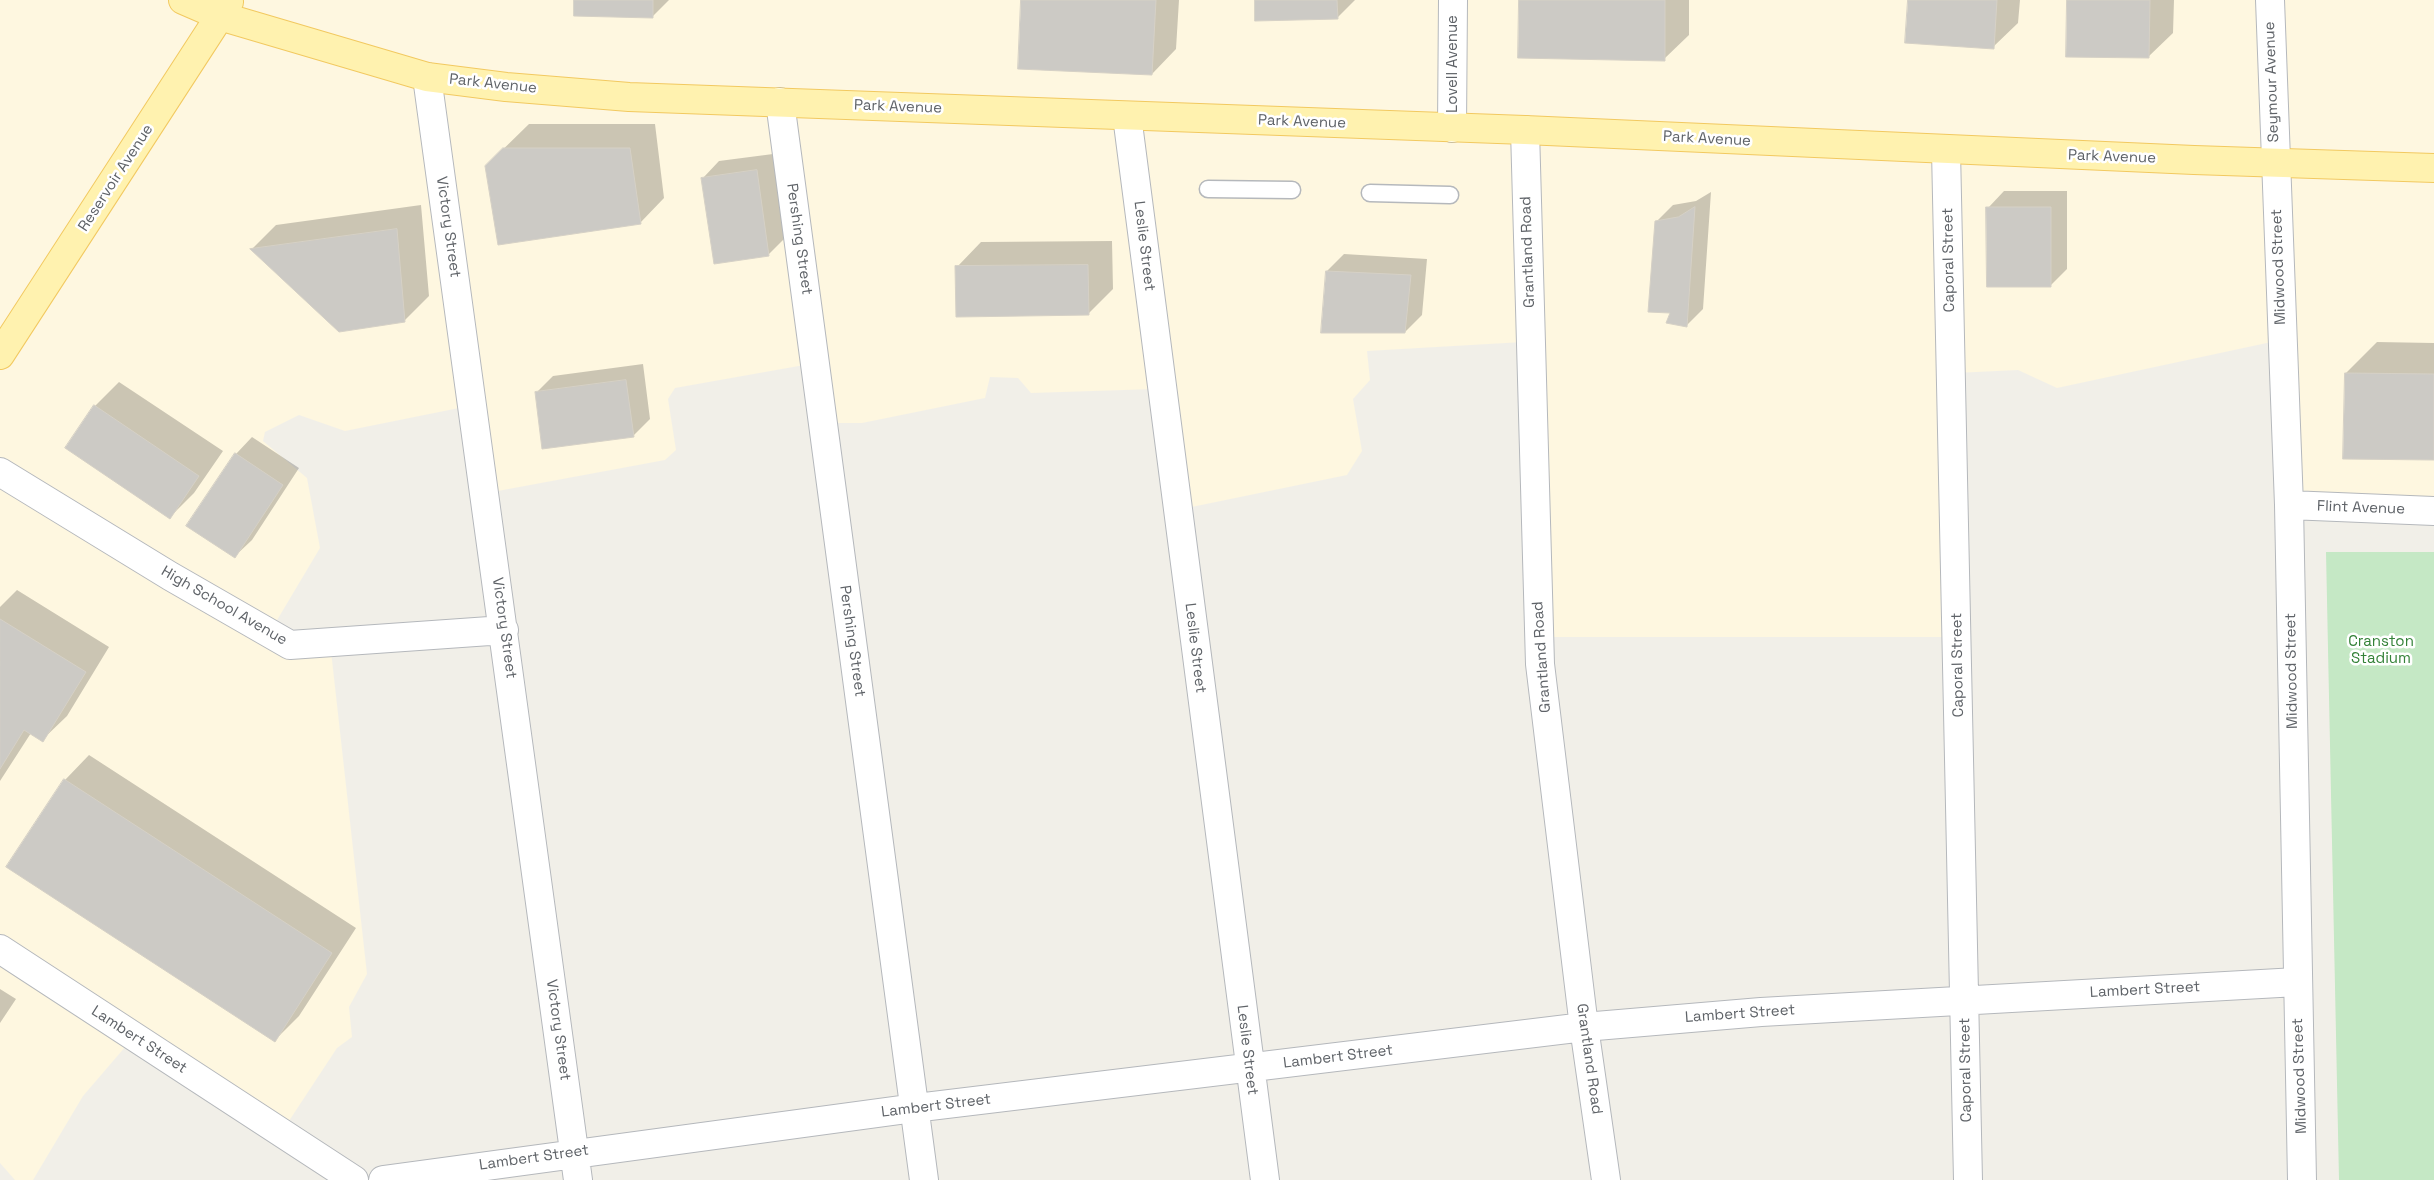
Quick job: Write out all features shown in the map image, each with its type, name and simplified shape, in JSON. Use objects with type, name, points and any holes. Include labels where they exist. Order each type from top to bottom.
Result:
[{"type":"main road","name":"Park Avenue","points":[[183,0],[225,8],[427,77],[506,87],[629,97],[1525,130],[1946,150],[2434,168]]},
{"type":"main road","name":"Reservoir Avenue","points":[[0,355],[225,8]]},
{"type":"street","name":"Lovell Avenue","points":[[1452,128],[1453,0]]},
{"type":"street","name":"Seymour Avenue","points":[[2270,0],[2275,163]]},
{"type":"street","name":"Victory Street","points":[[427,77],[578,1180]]},
{"type":"street","name":"Pershing Street","points":[[780,102],[924,1180]]},
{"type":"street","name":"Leslie Street","points":[[1128,116],[1265,1180]]},
{"type":"street","name":"Grantland Road","points":[[1525,130],[1540,664],[1584,1027],[1606,1180]]},
{"type":"street","name":"Caporal Street","points":[[1946,150],[1968,1180]]},
{"type":"street","name":"Midwood Street","points":[[2275,163],[2289,505],[2302,1180]]},
{"type":"street","name":"High School Avenue","points":[[0,472],[170,576],[290,645],[504,630]]},
{"type":"street","name":"Flint Avenue","points":[[2289,505],[2434,511]]},
{"type":"street","name":"Lambert Street","points":[[0,950],[354,1180]]},
{"type":"street","name":"Lambert Street","points":[[383,1180],[915,1108],[1584,1027],[1761,1012],[2297,982]]},
{"type":"lane","points":[[1208,189],[1292,190]]},
{"type":"lane","points":[[1370,193],[1450,195]]},
{"type":"shaded area","points":[[0,0],[2434,0],[2434,514],[2289,510],[2276,341],[2057,388],[2018,370],[1955,373],[1950,637],[1540,637],[1523,342],[1367,351],[1370,380],[1353,399],[1362,451],[1347,475],[1177,510],[1155,389],[1031,393],[1018,378],[990,377],[985,398],[862,423],[823,423],[810,364],[675,388],[668,399],[676,450],[665,460],[487,493],[469,406],[345,431],[299,415],[265,432],[263,441],[307,478],[320,548],[267,637],[331,651],[367,974],[349,1007],[352,1037],[337,1048],[283,1130],[126,1046],[83,1096],[33,1180],[15,1180],[0,1163]]},
{"type":"green space","name":"Cranston Stadium","points":[[2326,552],[2434,552],[2434,1180],[2339,1180]]},
{"type":"building","points":[[574,0],[653,0],[653,18],[574,16]]},
{"type":"building","points":[[1021,0],[1156,0],[1152,75],[1018,69]]},
{"type":"building","points":[[1255,0],[1337,0],[1338,19],[1255,21]]},
{"type":"building","points":[[1519,0],[1665,0],[1665,61],[1518,58]]},
{"type":"building","points":[[1908,0],[1997,0],[1994,49],[1905,43]]},
{"type":"building","points":[[2067,0],[2150,0],[2149,58],[2066,57]]},
{"type":"building","points":[[503,148],[630,148],[641,224],[498,245],[485,166]]},
{"type":"building","points":[[757,170],[769,256],[714,264],[701,178]]},
{"type":"building","points":[[1695,207],[1687,327],[1666,323],[1670,313],[1648,312],[1655,221],[1678,217]]},
{"type":"building","points":[[1986,207],[2051,207],[2051,287],[1987,287]]},
{"type":"building","points":[[397,229],[405,322],[339,332],[250,249]]},
{"type":"building","points":[[1088,265],[1089,315],[956,317],[955,266]]},
{"type":"building","points":[[1326,271],[1411,275],[1405,333],[1321,333]]},
{"type":"building","points":[[2345,373],[2434,374],[2434,460],[2343,459]]},
{"type":"building","points":[[626,380],[634,437],[542,449],[535,392]]},
{"type":"building","points":[[94,405],[199,476],[170,519],[65,448]]},
{"type":"building","points":[[235,453],[283,485],[235,558],[186,526]]},
{"type":"building","points":[[0,619],[86,672],[43,742],[24,730],[0,769]]},
{"type":"building","points":[[64,779],[332,953],[275,1042],[6,867]]}]
